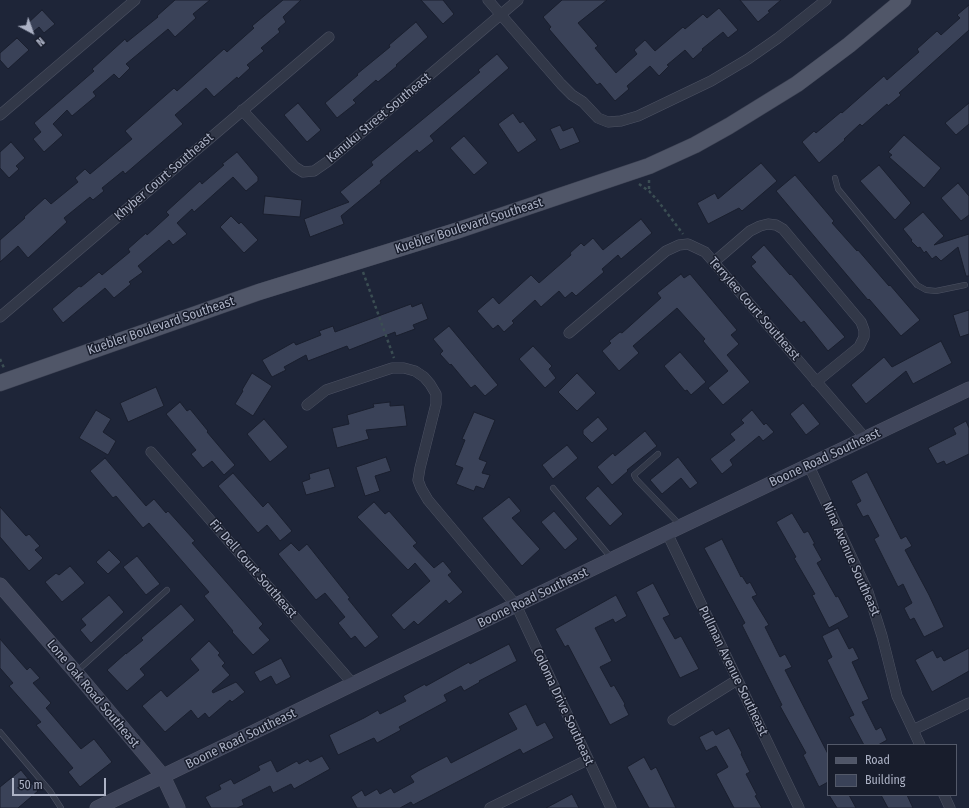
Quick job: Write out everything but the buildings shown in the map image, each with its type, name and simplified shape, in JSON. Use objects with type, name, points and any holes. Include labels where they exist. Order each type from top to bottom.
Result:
[{"type":"main road","name":"Kuebler Boulevard Southeast","points":[[0,383],[259,292],[459,230],[649,166],[695,144],[741,119],[796,84],[849,45],[903,0]]},
{"type":"street","points":[[0,114],[135,0]]},
{"type":"street","points":[[488,0],[561,84],[572,95],[583,102],[598,118],[608,122],[621,121],[638,116],[711,81],[748,59],[778,38],[826,0]]},
{"type":"street","name":"Kanuku Street Southeast","points":[[242,110],[295,167],[303,172],[314,171],[327,162],[518,0]]},
{"type":"street","name":"Khyber Court Southeast","points":[[0,317],[329,37]]},
{"type":"street","points":[[714,262],[750,231],[760,226],[768,224],[783,228],[861,322],[864,330],[864,337],[860,347],[816,382]]},
{"type":"street","points":[[570,333],[666,251],[679,244],[684,244]]},
{"type":"street","name":"Terrylee Court Southeast","points":[[684,244],[688,244],[705,252],[866,439]]},
{"type":"street","points":[[307,405],[326,390],[392,368],[398,368]]},
{"type":"street","name":"Coloma Drive Southeast","points":[[398,368],[404,368],[420,374],[430,384],[436,394],[436,404],[418,480],[421,488],[428,500],[516,606],[587,760],[611,808]]},
{"type":"street","name":"Boone Road Southeast","points":[[97,808],[681,526],[969,389]]},
{"type":"street","name":"Fir Dell Court Southeast","points":[[151,452],[354,685]]},
{"type":"street","name":"Nina Avenue Southeast","points":[[808,466],[868,592],[882,636],[897,696],[920,744]]},
{"type":"street","name":"Pullman Avenue Southeast","points":[[667,533],[799,808]]},
{"type":"street","name":"Lone Oak Road Southeast","points":[[0,585],[76,672],[162,776],[178,808]]},
{"type":"street","points":[[673,720],[737,680]]},
{"type":"street","points":[[913,730],[969,703]]},
{"type":"street","points":[[490,808],[587,760]]},
{"type":"street","points":[[944,796],[950,808]]},
{"type":"lane","points":[[835,178],[838,189],[917,285],[926,290],[936,291],[965,285]]},
{"type":"lane","points":[[658,454],[634,475],[636,479],[681,526]]},
{"type":"lane","points":[[553,488],[612,560]]},
{"type":"lane","points":[[76,672],[167,590]]},
{"type":"lane","points":[[0,732],[50,791],[61,808]]},
{"type":"path","points":[[650,191],[682,232],[684,244]]},
{"type":"path","points":[[359,260],[398,368]]}]
